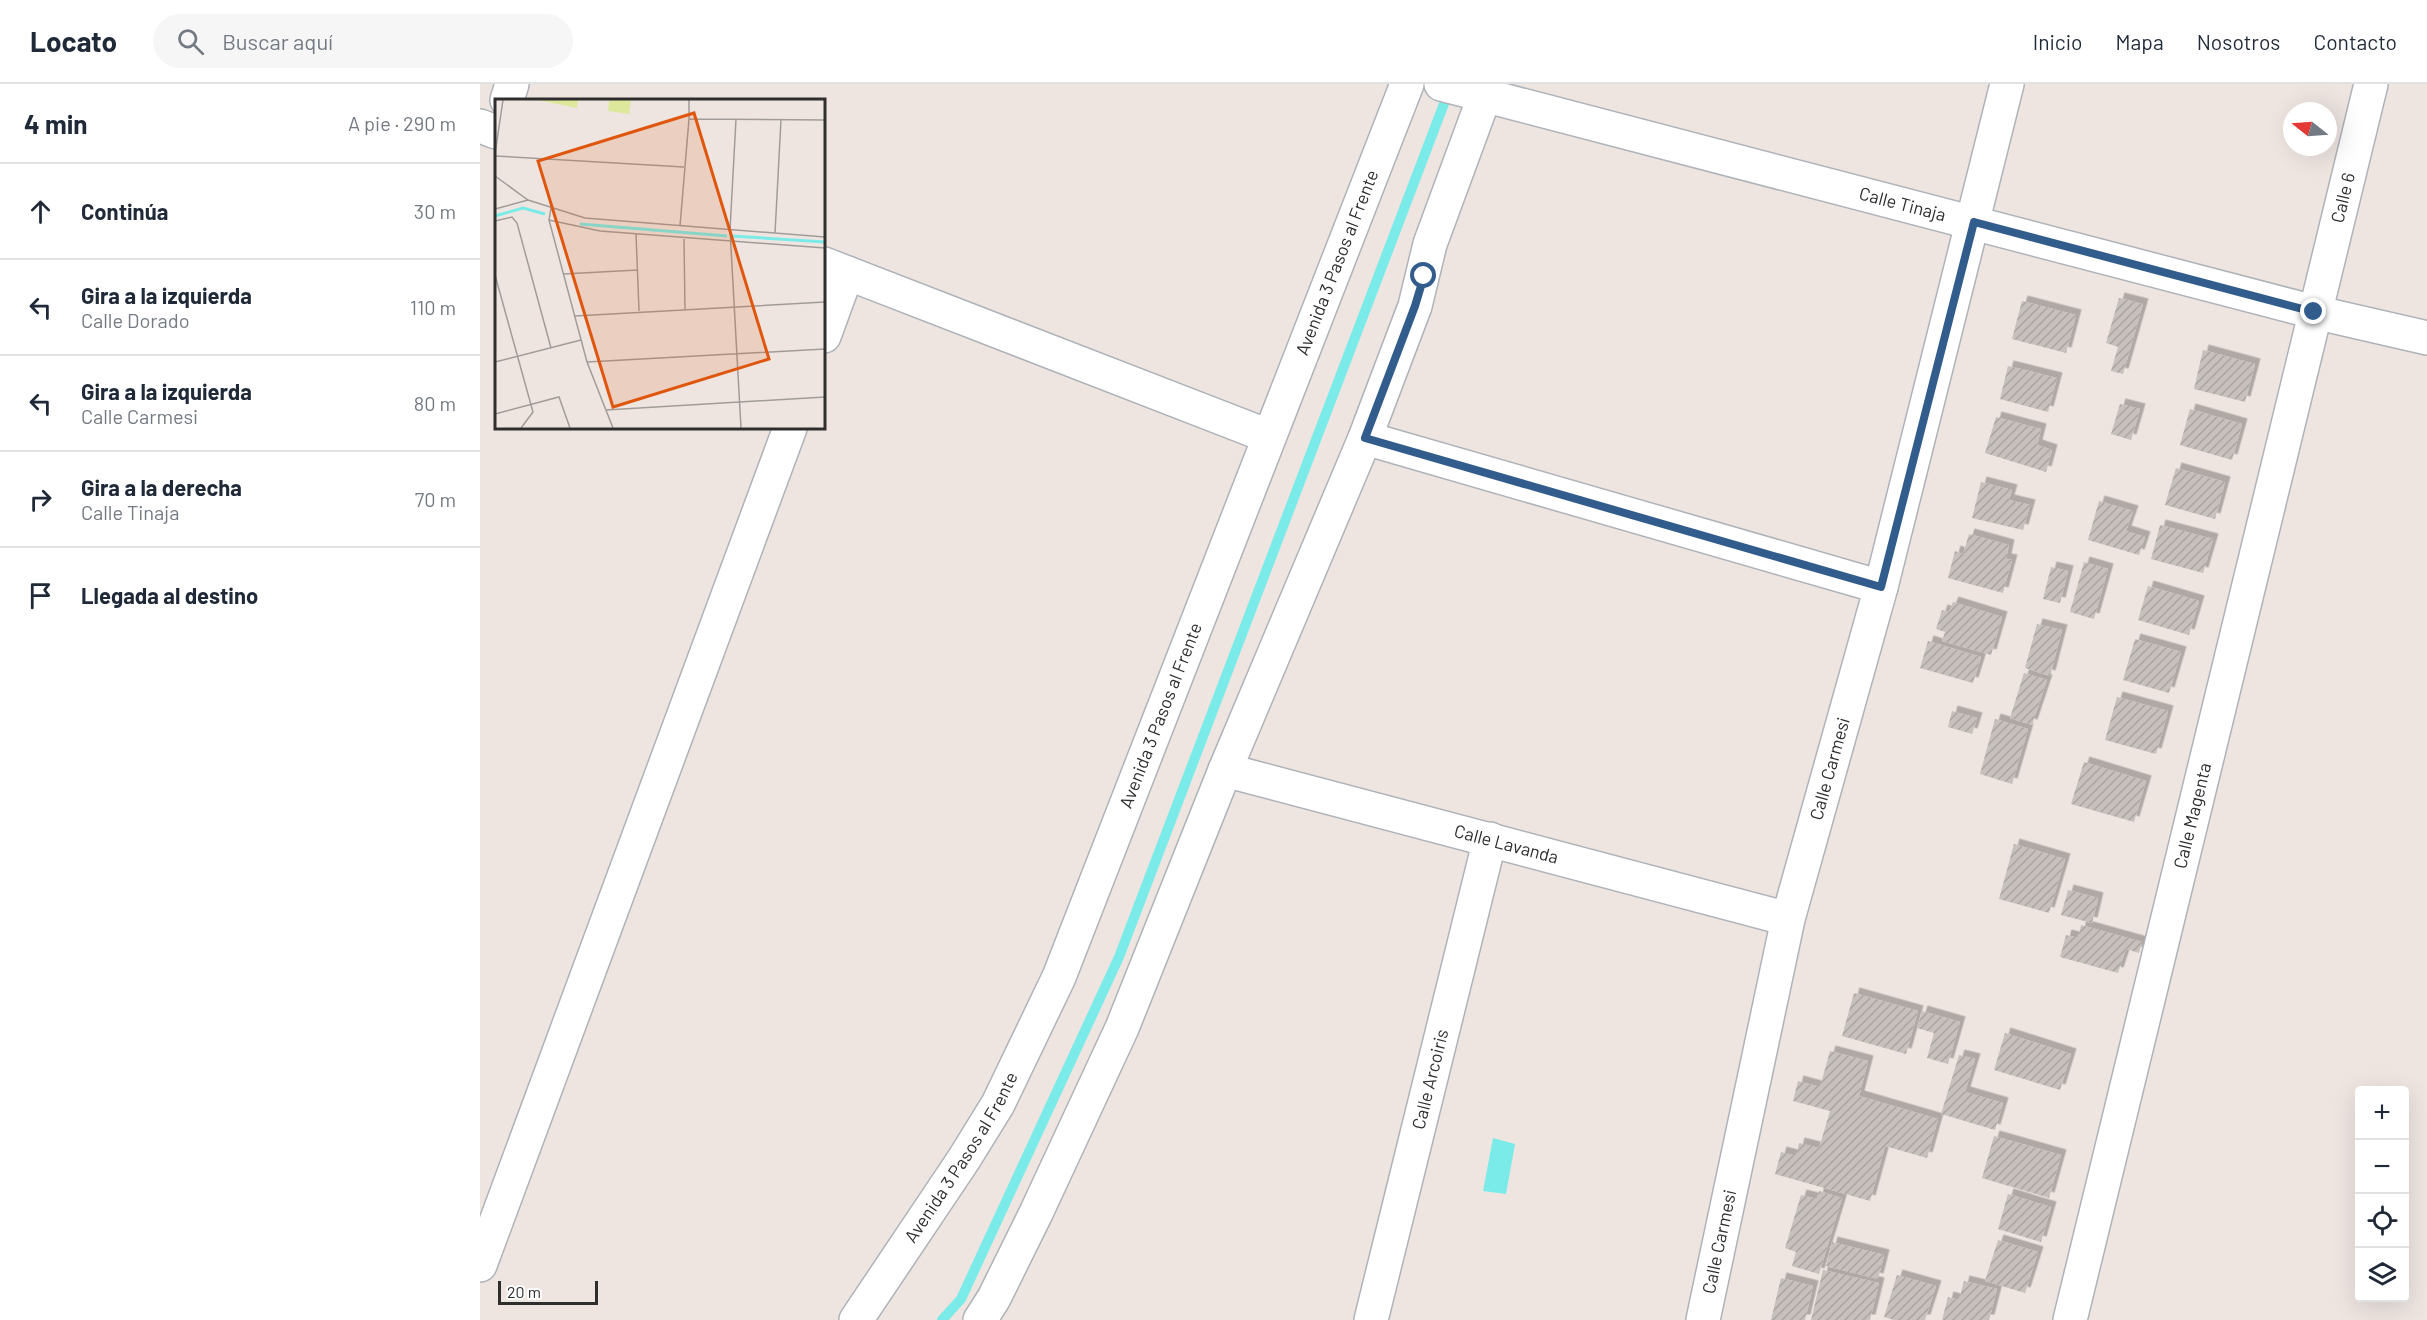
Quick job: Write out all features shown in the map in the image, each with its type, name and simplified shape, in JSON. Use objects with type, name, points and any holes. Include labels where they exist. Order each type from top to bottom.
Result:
[{"type":"street","points":[[507,99],[513,84]]},
{"type":"street","name":"Avenida 3 Pasos al Frente","points":[[856,1320],[964,1159],[998,1104],[1059,977],[1407,84]]},
{"type":"street","name":"Calle Tinaja","points":[[1440,84],[1483,90],[2314,312],[2427,338]]},
{"type":"street","name":"Calle Carmesi","points":[[1703,1320],[1788,919],[1881,587],[2007,84]]},
{"type":"street","name":"Calle 6","points":[[2314,312],[2371,84]]},
{"type":"street","points":[[980,1320],[994,1298],[1036,1214],[1122,1028],[1225,770],[1365,438],[1415,306],[1430,244],[1483,90]]},
{"type":"street","points":[[480,126],[495,132]]},
{"type":"street","points":[[825,330],[835,269],[1268,436]]},
{"type":"street","name":"Calle Magenta","points":[[2070,1320],[2314,312]]},
{"type":"street","points":[[480,1265],[790,429]]},
{"type":"street","points":[[1365,438],[1881,587]]},
{"type":"street","name":"Calle Lavanda","points":[[1225,770],[1788,919]]},
{"type":"street","name":"Calle Arcoiris","points":[[1371,1320],[1490,839]]},
{"type":"water","points":[[1493,1138],[1515,1144],[1506,1194],[1483,1191]]},
{"type":"building","points":[[2119,298],[2143,304],[2123,374],[2111,371],[2118,347],[2106,343]]},
{"type":"building","points":[[2022,301],[2076,315],[2066,353],[2012,339]]},
{"type":"building","points":[[2203,350],[2255,364],[2245,402],[2194,389]]},
{"type":"building","points":[[2008,366],[2057,378],[2048,412],[2000,399]]},
{"type":"building","points":[[2120,404],[2140,409],[2131,440],[2111,434]]},
{"type":"building","points":[[2190,409],[2242,424],[2232,460],[2180,445]]},
{"type":"building","points":[[1996,417],[2041,429],[2037,445],[2052,450],[2046,472],[1985,453]]},
{"type":"building","points":[[2176,468],[2225,482],[2215,519],[2165,505]]},
{"type":"building","points":[[1981,482],[2012,490],[2009,500],[2030,505],[2023,530],[1972,518]]},
{"type":"building","points":[[2099,501],[2133,511],[2126,531],[2145,537],[2139,555],[2088,540]]},
{"type":"building","points":[[2160,525],[2213,539],[2203,573],[2151,559]]},
{"type":"building","points":[[1969,534],[2009,545],[2006,559],[2012,560],[2003,593],[1948,578],[1955,551],[1963,554]]},
{"type":"building","points":[[2084,562],[2108,569],[2094,619],[2070,612]]},
{"type":"building","points":[[2051,567],[2068,571],[2060,603],[2043,599]]},
{"type":"building","points":[[2148,586],[2199,601],[2189,635],[2138,620]]},
{"type":"building","points":[[1953,602],[2002,617],[1991,655],[1942,641],[1945,632],[1936,629],[1942,610],[1949,612]]},
{"type":"building","points":[[2037,624],[2062,630],[2050,676],[2025,668]]},
{"type":"building","points":[[2135,639],[2181,652],[2169,693],[2123,680]]},
{"type":"building","points":[[1928,641],[1981,657],[1973,683],[1920,668]]},
{"type":"building","points":[[2024,673],[2047,680],[2032,725],[2010,718]]},
{"type":"building","points":[[2117,697],[2168,711],[2156,754],[2105,740]]},
{"type":"building","points":[[1952,711],[1977,718],[1972,734],[1948,727]]},
{"type":"building","points":[[1995,719],[2028,729],[2012,784],[1980,774]]},
{"type":"building","points":[[2084,762],[2146,781],[2134,822],[2071,804]]},
{"type":"building","points":[[2014,844],[2065,859],[2049,913],[1999,899]]},
{"type":"building","points":[[2068,890],[2098,898],[2092,923],[2061,915]]},
{"type":"building","points":[[2081,925],[2142,942],[2139,953],[2126,949],[2118,973],[2060,957],[2066,935],[2078,938]]},
{"type":"building","points":[[1854,993],[1918,1011],[1906,1054],[1842,1036]]},
{"type":"building","points":[[1922,1011],[1960,1022],[1948,1064],[1927,1058],[1934,1033],[1917,1028]]},
{"type":"building","points":[[2005,1033],[2071,1054],[2060,1090],[1994,1070]]},
{"type":"building","points":[[1830,1051],[1868,1061],[1859,1096],[1938,1119],[1927,1158],[1885,1146],[1870,1201],[1775,1174],[1781,1152],[1796,1156],[1799,1143],[1819,1148],[1830,1111],[1793,1101],[1798,1081],[1820,1087]]},
{"type":"building","points":[[1959,1055],[1975,1059],[1965,1092],[2003,1103],[1995,1130],[1941,1114]]},
{"type":"building","points":[[1994,1136],[2061,1155],[2049,1198],[1982,1178]]},
{"type":"building","points":[[1819,1191],[1842,1198],[1819,1274],[1792,1266],[1796,1252],[1785,1248],[1801,1195],[1817,1199]]},
{"type":"building","points":[[2008,1194],[2051,1207],[2041,1242],[1998,1229]]},
{"type":"building","points":[[1998,1240],[2038,1252],[2025,1293],[1985,1281]]},
{"type":"building","points":[[1832,1242],[1884,1255],[1878,1279],[1826,1266]]},
{"type":"building","points":[[1823,1270],[1879,1283],[1870,1320],[1811,1320]]},
{"type":"building","points":[[1897,1275],[1936,1286],[1925,1320],[1894,1320],[1884,1317]]},
{"type":"building","points":[[1781,1278],[1813,1286],[1805,1320],[1771,1320]]},
{"type":"building","points":[[1964,1281],[1997,1289],[1989,1320],[1942,1320],[1948,1297],[1959,1300]]},
{"type":"waterway","points":[[942,1320],[961,1299],[1119,957],[1450,88]]},
{"type":"route","points":[[1424,276],[1415,306],[1365,438],[1881,587],[1974,222],[2314,312]]}]
